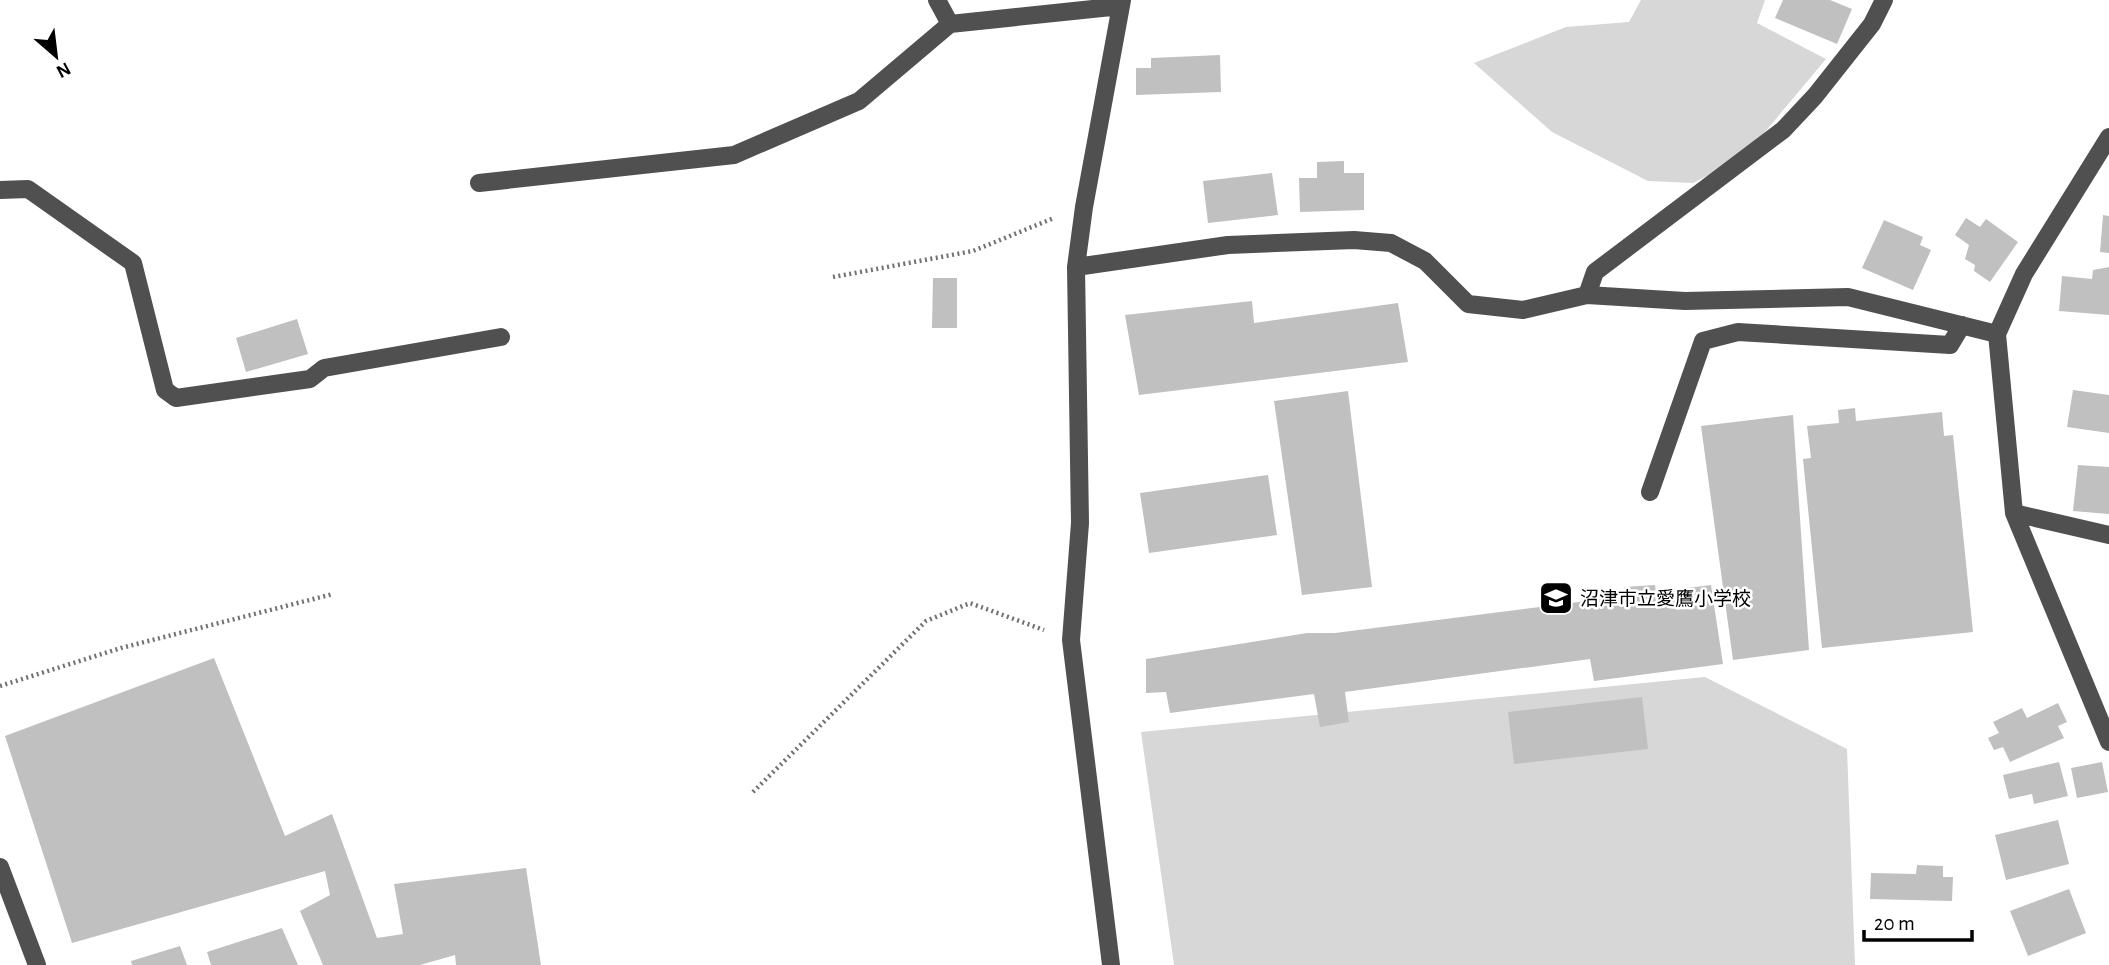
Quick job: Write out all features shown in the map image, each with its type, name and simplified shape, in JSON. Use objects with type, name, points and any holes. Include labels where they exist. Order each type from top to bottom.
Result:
[{"type":"street","points":[[937,0],[950,24]]},
{"type":"street","points":[[1587,295],[1595,272],[1783,130],[1815,96],[1872,24],[1884,0]]},
{"type":"street","points":[[479,183],[734,155],[859,101],[950,24],[1122,3],[1084,207],[1076,267],[1080,523],[1071,640],[1111,965]]},
{"type":"street","points":[[2109,137],[2024,274],[1997,334],[2014,513],[2109,742]]},
{"type":"street","points":[[0,190],[28,189],[133,263],[165,390],[176,398],[310,379],[324,368],[501,338]]},
{"type":"street","points":[[1076,267],[1228,245],[1354,240],[1391,243],[1425,261],[1468,304],[1523,310],[1587,295],[1685,301],[1848,297],[1997,334]]},
{"type":"street","points":[[1650,492],[1703,341],[1738,332],[1950,345],[1962,325]]},
{"type":"street","points":[[2014,513],[2109,535]]},
{"type":"street","points":[[0,867],[37,965]]},
{"type":"path","points":[[833,277],[973,251],[1084,207]]},
{"type":"path","points":[[0,687],[121,648],[333,594]]},
{"type":"path","points":[[753,792],[926,621],[970,603],[1071,640]]},
{"type":"shaded area","points":[[1641,0],[1765,0],[1757,23],[1826,59],[1744,157],[1693,183],[1648,181],[1552,132],[1474,63],[1566,27],[1629,22]]},
{"type":"shaded area","points":[[1705,677],[1847,749],[1855,965],[1174,965],[1141,732]]},
{"type":"building","points":[[1783,0],[1830,0],[1852,9],[1837,44],[1775,18]]},
{"type":"building","points":[[1220,55],[1221,92],[1136,95],[1136,68],[1151,68],[1151,58]]},
{"type":"building","points":[[1344,161],[1344,173],[1364,173],[1364,210],[1300,212],[1299,178],[1317,178],[1317,162]]},
{"type":"building","points":[[1272,173],[1278,215],[1208,223],[1203,181]]},
{"type":"building","points":[[2103,215],[2109,216],[2109,253],[2100,252]]},
{"type":"building","points":[[1966,218],[1980,227],[1986,219],[2018,242],[1990,282],[1974,271],[1975,265],[1965,259],[1969,245],[1955,235]]},
{"type":"building","points":[[1884,220],[1923,237],[1920,245],[1931,250],[1913,290],[1862,268]]},
{"type":"building","points":[[2109,267],[2109,315],[2059,311],[2062,276],[2092,279],[2093,270]]},
{"type":"building","points":[[933,278],[957,278],[957,328],[932,328]]},
{"type":"building","points":[[1252,301],[1254,323],[1398,303],[1408,362],[1139,395],[1125,315]]},
{"type":"building","points":[[297,319],[308,354],[246,372],[236,338]]},
{"type":"building","points":[[2073,390],[2109,395],[2109,433],[2067,427]]},
{"type":"building","points":[[1348,391],[1372,587],[1302,595],[1274,401]]},
{"type":"building","points":[[1855,408],[1856,421],[1942,412],[1944,436],[1953,435],[1973,632],[1822,648],[1803,459],[1811,458],[1807,426],[1839,423],[1838,410]]},
{"type":"building","points":[[1793,415],[1809,650],[1733,660],[1701,426]]},
{"type":"building","points":[[2078,465],[2109,467],[2109,514],[2073,511]]},
{"type":"building","points":[[1268,475],[1277,535],[1149,553],[1140,493]]},
{"type":"building","points":[[1655,585],[1656,592],[1711,585],[1723,664],[1594,681],[1590,659],[1345,692],[1349,722],[1320,727],[1314,694],[1170,713],[1166,692],[1146,693],[1146,659],[1307,633],[1335,633],[1625,596],[1624,587]]},
{"type":"building","points":[[214,658],[285,836],[332,814],[377,938],[403,934],[394,884],[526,868],[541,965],[456,965],[455,955],[420,965],[323,965],[300,911],[330,895],[325,871],[72,943],[5,736]]},
{"type":"building","points":[[1642,697],[1648,749],[1514,764],[1508,712]]},
{"type":"building","points":[[2058,703],[2067,722],[2058,726],[2064,738],[2010,762],[2003,747],[1994,750],[1988,738],[1999,733],[1993,722],[2022,708],[2027,718]]},
{"type":"building","points":[[2059,762],[2068,796],[2034,804],[2032,794],[2009,799],[2003,775]]},
{"type":"building","points":[[2102,762],[2108,792],[2077,798],[2071,768]]},
{"type":"building","points":[[2058,820],[2069,864],[2006,880],[1995,835]]},
{"type":"building","points":[[1917,865],[1943,866],[1943,877],[1953,877],[1952,901],[1870,899],[1871,873],[1916,874]]},
{"type":"building","points":[[2069,889],[2086,933],[2028,956],[2010,911]]},
{"type":"building","points":[[282,928],[298,965],[211,965],[207,952]]},
{"type":"building","points":[[180,946],[187,965],[132,965],[131,961]]},
{"type":"place","name":"沼津市立愛鷹小学校","points":[[1556,598]]}]
